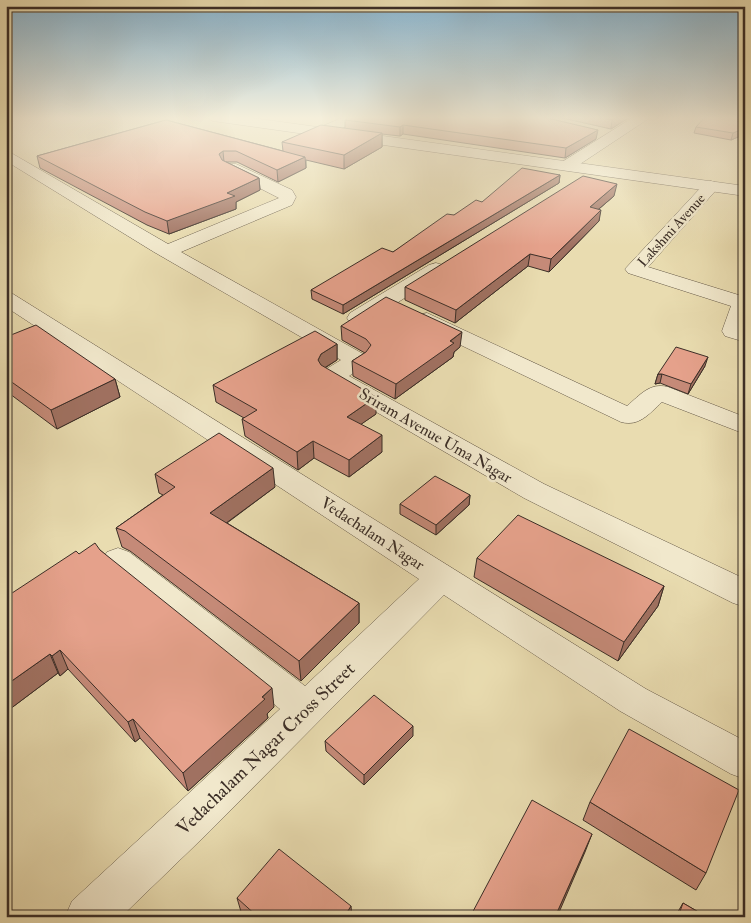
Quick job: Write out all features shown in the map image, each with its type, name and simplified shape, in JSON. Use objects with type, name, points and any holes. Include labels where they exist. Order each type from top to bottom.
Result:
[{"type":"street","name":"Sriram Avenue Uma Nagar","points":[[16,160],[167,251],[336,331],[357,360],[332,376],[534,491],[745,594]]},
{"type":"street","points":[[531,160],[745,191]]},
{"type":"street","points":[[568,165],[576,160]]},
{"type":"street","points":[[167,251],[286,201],[288,197],[286,194],[230,167]]},
{"type":"street","points":[[572,184],[596,169]]},
{"type":"street","name":"Lakshmi Avenue","points":[[711,186],[635,269],[743,302],[733,331],[745,335]]},
{"type":"street","points":[[336,331],[450,260]]},
{"type":"street","name":"Vedachalam Nagar","points":[[6,298],[633,700],[745,761]]},
{"type":"street","points":[[385,300],[630,417],[659,392],[745,426]]},
{"type":"street","points":[[118,560],[306,708]]},
{"type":"street","name":"Vedachalam Nagar Cross Street","points":[[88,917],[195,817],[442,577]]},
{"type":"building","points":[[45,160],[222,160],[259,178],[227,193],[235,196],[167,221],[145,212]]},
{"type":"building","points":[[256,160],[298,160],[277,170]]},
{"type":"building","points":[[522,168],[560,175],[343,305],[311,290],[382,248],[393,252],[447,214],[454,215],[476,200],[482,202]]},
{"type":"building","points":[[583,176],[617,184],[590,207],[601,210],[551,259],[530,254],[456,310],[405,287]]},
{"type":"building","points":[[386,297],[462,332],[450,341],[454,343],[396,384],[352,361],[366,352],[371,345],[366,339],[341,326]]},
{"type":"building","points":[[36,325],[115,379],[51,410],[6,378],[6,337]]},
{"type":"building","points":[[315,331],[337,344],[321,354],[318,360],[321,365],[376,397],[347,417],[382,435],[349,460],[313,441],[297,452],[242,419],[257,410],[213,385]]},
{"type":"building","points":[[676,347],[708,357],[691,384],[658,374]]},
{"type":"building","points":[[219,433],[273,468],[210,513],[359,603],[299,661],[125,531],[116,528],[175,487],[155,474]]},
{"type":"building","points":[[435,476],[470,495],[436,525],[400,504]]},
{"type":"building","points":[[518,515],[664,586],[624,642],[477,558]]},
{"type":"building","points":[[95,543],[100,550],[272,688],[262,697],[265,699],[183,773],[133,719],[128,722],[60,650],[52,656],[50,654],[6,685],[6,597],[76,551],[79,554]]},
{"type":"building","points":[[374,695],[413,726],[364,775],[325,741]]},
{"type":"building","points":[[629,729],[739,790],[706,873],[590,802]]},
{"type":"building","points":[[532,800],[592,834],[555,917],[470,917]]},
{"type":"building","points":[[279,849],[351,906],[344,917],[258,917],[237,898]]},
{"type":"building","points":[[683,903],[707,917],[678,917]]}]
